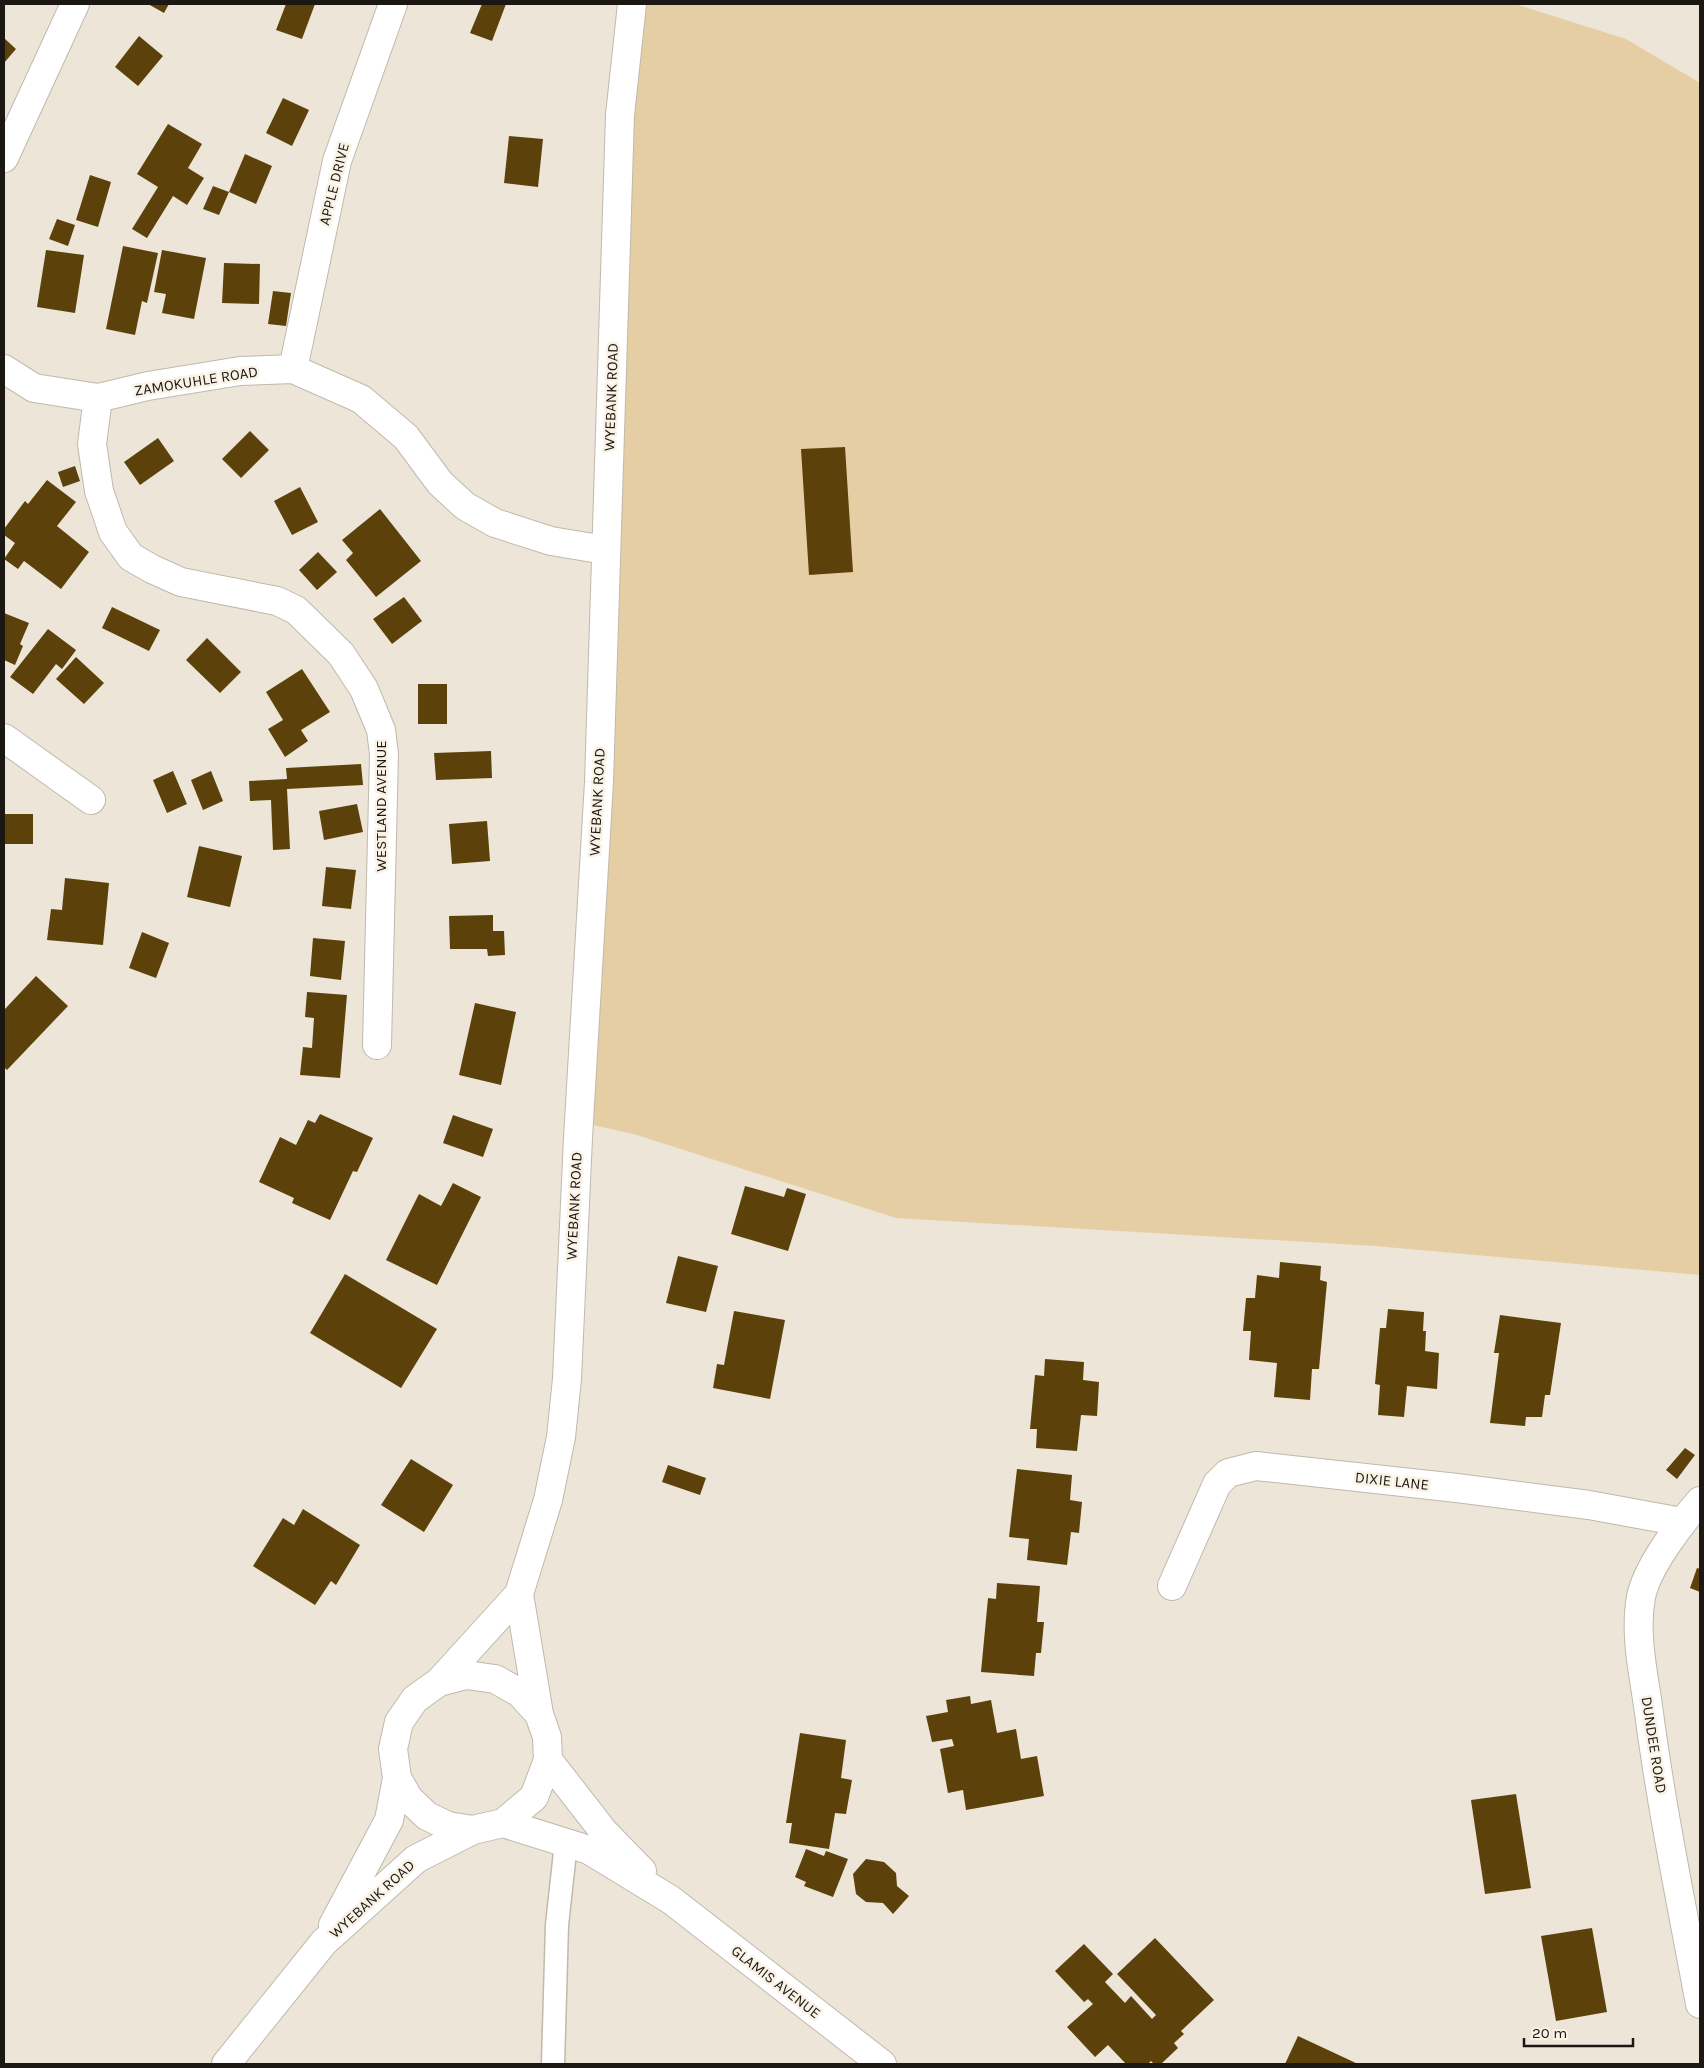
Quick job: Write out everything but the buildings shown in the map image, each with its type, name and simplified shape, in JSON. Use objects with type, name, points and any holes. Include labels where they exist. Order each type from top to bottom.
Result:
[{"type":"street","points":[[4,158],[74,4]]},
{"type":"street","name":"APPLE DRIVE","points":[[293,369],[337,161],[393,4]]},
{"type":"street","name":"WYEBANK ROAD","points":[[439,1682],[519,1594],[548,1500],[561,1437],[567,1378],[578,1138],[599,782],[620,115],[632,4]]},
{"type":"street","name":"ZAMOKUHLE ROAD","points":[[4,369],[34,388],[98,398],[148,386],[240,371],[293,369],[362,399],[406,436],[440,483],[465,506],[495,523],[551,541],[605,550]]},
{"type":"street","name":"WESTLAND AVENUE","points":[[98,398],[92,444],[99,491],[113,532],[131,556],[152,569],[181,582],[277,601],[296,610],[341,654],[364,689],[381,730],[384,754],[377,1045]]},
{"type":"street","points":[[4,738],[91,800]]},
{"type":"street","name":"DIXIE LANE","points":[[1172,1586],[1216,1484],[1228,1473],[1256,1466],[1570,1502],[1682,1522]]},
{"type":"street","name":"DUNDEE ROAD","points":[[1700,1501],[1682,1522],[1648,1576],[1638,1617],[1641,1657],[1653,1747],[1700,2004]]},
{"type":"street","name":"WYEBANK ROAD","points":[[519,1594],[539,1714]]},
{"type":"street","points":[[466,1675],[495,1679],[520,1692],[539,1714],[547,1737],[548,1760],[534,1797],[503,1823],[472,1830],[448,1826],[426,1816],[409,1799],[397,1778],[393,1750],[399,1722],[415,1699],[439,1682],[466,1675]]},
{"type":"street","name":"GLAMIS AVENUE","points":[[548,1760],[604,1832],[671,1900]]},
{"type":"street","name":"WYEBANK ROAD","points":[[324,1942],[390,1820],[397,1778]]},
{"type":"street","name":"GLAMIS AVENUE","points":[[503,1823],[589,1850],[671,1900],[882,2064]]},
{"type":"street","name":"WYEBANK ROAD","points":[[226,2064],[324,1942],[416,1859],[472,1830]]},
{"type":"lane","points":[[553,2064],[557,1925],[566,1843]]},
{"type":"shaded area","points":[[636,4],[1515,4],[1626,39],[1700,83],[1700,1275],[1375,1246],[896,1218],[637,1135],[580,1122]]}]
